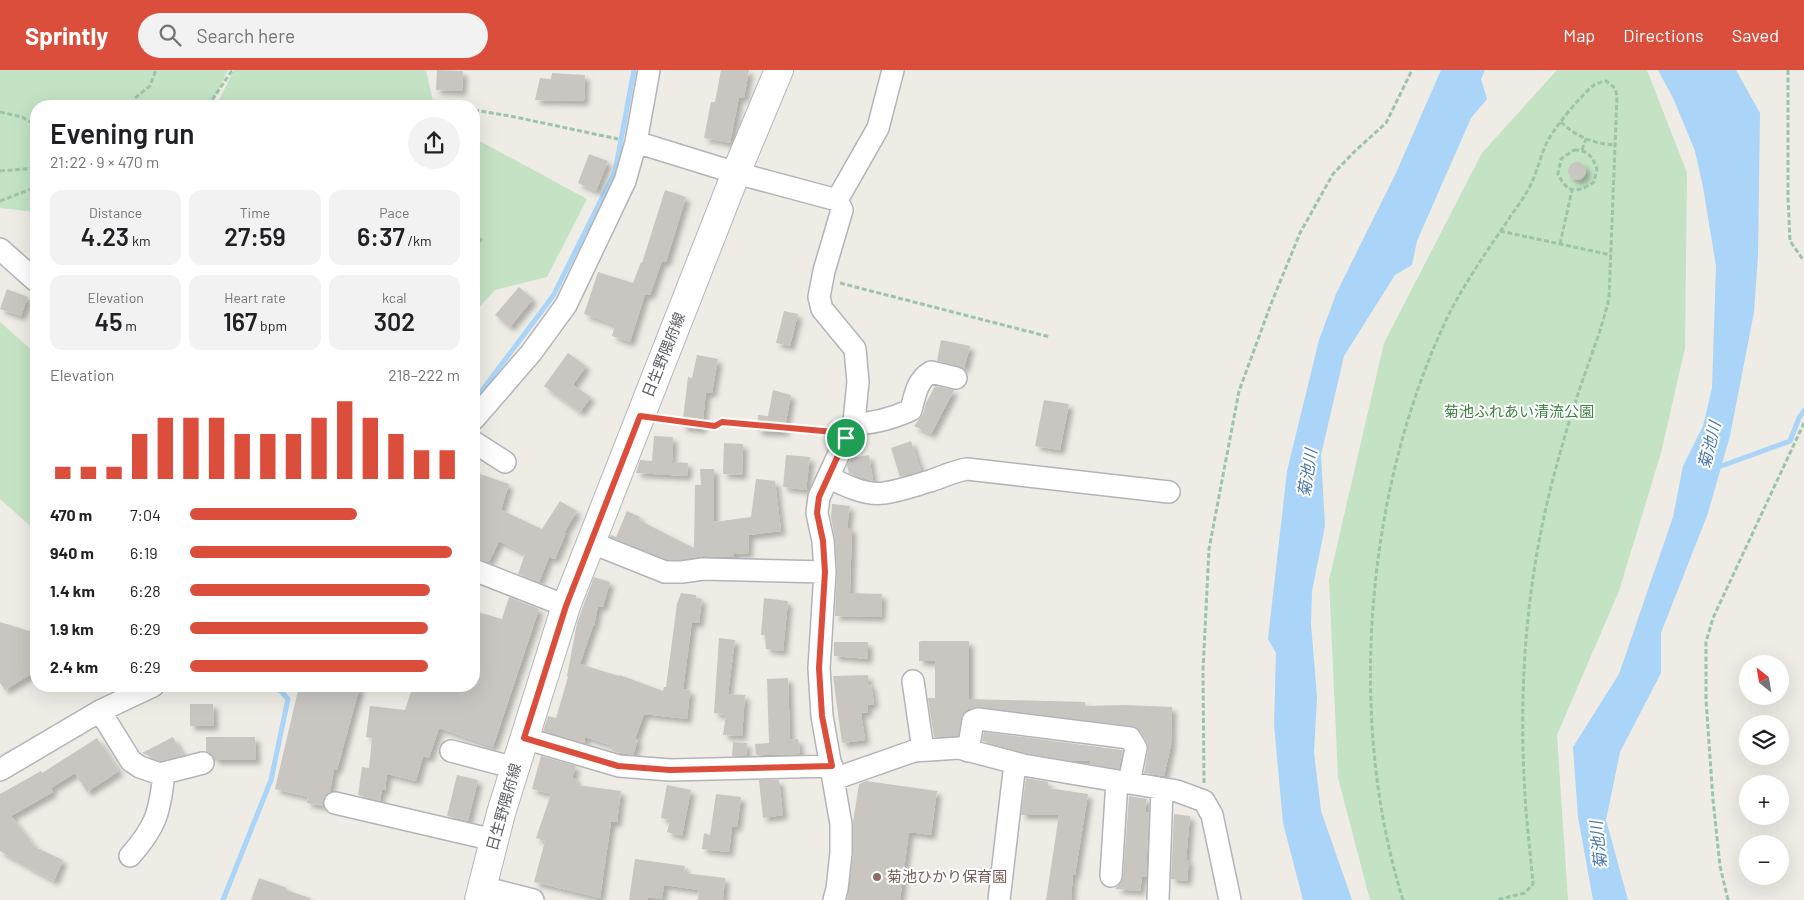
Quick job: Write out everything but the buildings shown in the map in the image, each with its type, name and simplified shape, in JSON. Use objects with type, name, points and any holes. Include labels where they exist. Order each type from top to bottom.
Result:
[{"type":"main road","name":"日生野隈府線","points":[[480,893],[515,768],[566,606],[736,173],[779,70]]},
{"type":"street","points":[[480,412],[531,354],[566,305],[625,181],[626,140],[650,70]]},
{"type":"street","points":[[837,200],[878,128],[893,70]]},
{"type":"street","points":[[626,140],[736,173],[837,200],[842,210],[822,278],[819,297],[822,309],[855,350],[858,382],[849,431],[819,497],[817,513],[823,541],[825,572],[819,668],[822,716],[841,824],[842,853],[834,900]]},
{"type":"street","points":[[0,249],[30,276]]},
{"type":"street","points":[[849,431],[864,424],[894,417],[912,410],[918,386],[925,376],[931,372],[956,378]]},
{"type":"street","points":[[480,446],[505,462]]},
{"type":"street","points":[[828,476],[843,484],[873,493],[884,493],[929,481],[957,470],[967,469],[1169,492]]},
{"type":"street","points":[[590,542],[665,572],[704,569],[825,572]]},
{"type":"street","points":[[480,572],[566,606]]},
{"type":"street","points":[[913,681],[923,750]]},
{"type":"street","points":[[1,768],[100,711],[140,692]]},
{"type":"street","points":[[100,711],[131,761],[140,767],[164,774],[203,762]]},
{"type":"street","points":[[968,751],[973,721],[978,718],[1130,738],[1136,748],[1123,782],[1111,876]]},
{"type":"street","points":[[524,738],[618,766],[670,770],[833,772],[914,750],[959,748],[1015,763],[1177,792],[1204,801],[1212,815],[1230,900]]},
{"type":"street","points":[[451,751],[515,768]]},
{"type":"street","points":[[999,900],[1015,763]]},
{"type":"street","points":[[130,856],[146,838],[157,816],[164,774]]},
{"type":"street","points":[[1158,900],[1162,789]]},
{"type":"street","points":[[335,803],[494,840]]},
{"type":"street","points":[[480,893],[533,900]]},
{"type":"path","points":[[135,98],[150,86],[156,70]]},
{"type":"path","points":[[212,100],[234,70]]},
{"type":"path","points":[[1204,801],[1203,670],[1210,549],[1239,392],[1271,304],[1300,233],[1333,174],[1386,123],[1412,70]]},
{"type":"path","points":[[1788,70],[1790,241],[1804,261]]},
{"type":"path","points":[[1403,900],[1394,872],[1387,835],[1373,733],[1371,664],[1373,598],[1386,504],[1400,450],[1429,360],[1466,282],[1528,190],[1548,140],[1561,122],[1593,86],[1599,82],[1606,81],[1615,88],[1617,96],[1609,298],[1603,323],[1579,390],[1553,479],[1530,600],[1525,652],[1522,735],[1533,884],[1525,893],[1496,900]]},
{"type":"path","points":[[480,111],[626,140]]},
{"type":"path","points":[[0,112],[22,117],[30,122]]},
{"type":"path","points":[[1561,122],[1569,130],[1586,140],[1616,145]]},
{"type":"path","points":[[1582,150],[1586,140]]},
{"type":"path","points":[[1574,150],[1582,150],[1588,154],[1597,169],[1594,182],[1579,190],[1572,190],[1566,187],[1561,180],[1558,174],[1559,166],[1561,159],[1568,153],[1574,150]]},
{"type":"path","points":[[0,170],[30,168]]},
{"type":"path","points":[[0,201],[30,190]]},
{"type":"path","points":[[1560,244],[1572,190]]},
{"type":"path","points":[[1500,231],[1611,255]]},
{"type":"path","points":[[480,241],[483,237]]},
{"type":"path","points":[[822,278],[1050,337]]},
{"type":"path","points":[[640,416],[715,426],[722,422],[834,432],[849,431]]},
{"type":"path","points":[[1728,900],[1720,866],[1713,800],[1706,700],[1706,642],[1713,618],[1804,423]]},
{"type":"green space","points":[[0,70],[228,70],[214,100],[30,100],[30,211],[0,208]]},
{"type":"green space","points":[[234,70],[426,70],[433,100],[219,100]]},
{"type":"green space","name":"菊池ふれあい清流公園","points":[[1557,70],[1647,70],[1687,173],[1685,348],[1661,453],[1619,591],[1557,735],[1568,900],[1370,900],[1338,778],[1329,580],[1384,343],[1482,153]]},
{"type":"green space","points":[[480,141],[587,199],[547,277],[495,290],[480,306]]},
{"type":"green space","points":[[0,322],[30,349],[30,526],[0,499]]},
{"type":"water","name":"菊池川","points":[[1441,70],[1485,70],[1481,79],[1487,99],[1471,118],[1417,241],[1412,265],[1395,275],[1344,356],[1321,455],[1325,526],[1312,591],[1311,624],[1317,697],[1314,752],[1321,811],[1352,900],[1303,900],[1283,823],[1274,724],[1276,653],[1268,639],[1287,471],[1319,340],[1336,294],[1396,173]]},
{"type":"water","name":"菊池川","points":[[1658,70],[1736,70],[1760,113],[1758,256],[1754,312],[1730,436],[1708,513],[1661,633],[1661,673],[1620,752],[1606,820],[1628,900],[1593,900],[1578,817],[1573,747],[1619,674],[1673,517],[1683,466],[1703,426],[1712,388],[1716,266],[1703,187],[1695,151],[1674,100]]},
{"type":"waterway","points":[[480,393],[553,296],[615,172],[634,70]]},
{"type":"waterway","name":"菊池川","points":[[1716,468],[1790,441],[1799,418],[1804,411]]},
{"type":"waterway","points":[[223,900],[271,780],[288,699],[282,692]]},
{"type":"place","name":"菊池ひかり保育園","points":[[877,877]]},
{"type":"route","points":[[640,416],[715,426],[722,422],[834,432],[846,438],[819,497],[817,513],[823,541],[825,572],[819,668],[822,716],[832,766],[670,770],[618,766],[524,738],[566,606],[640,416]]}]
